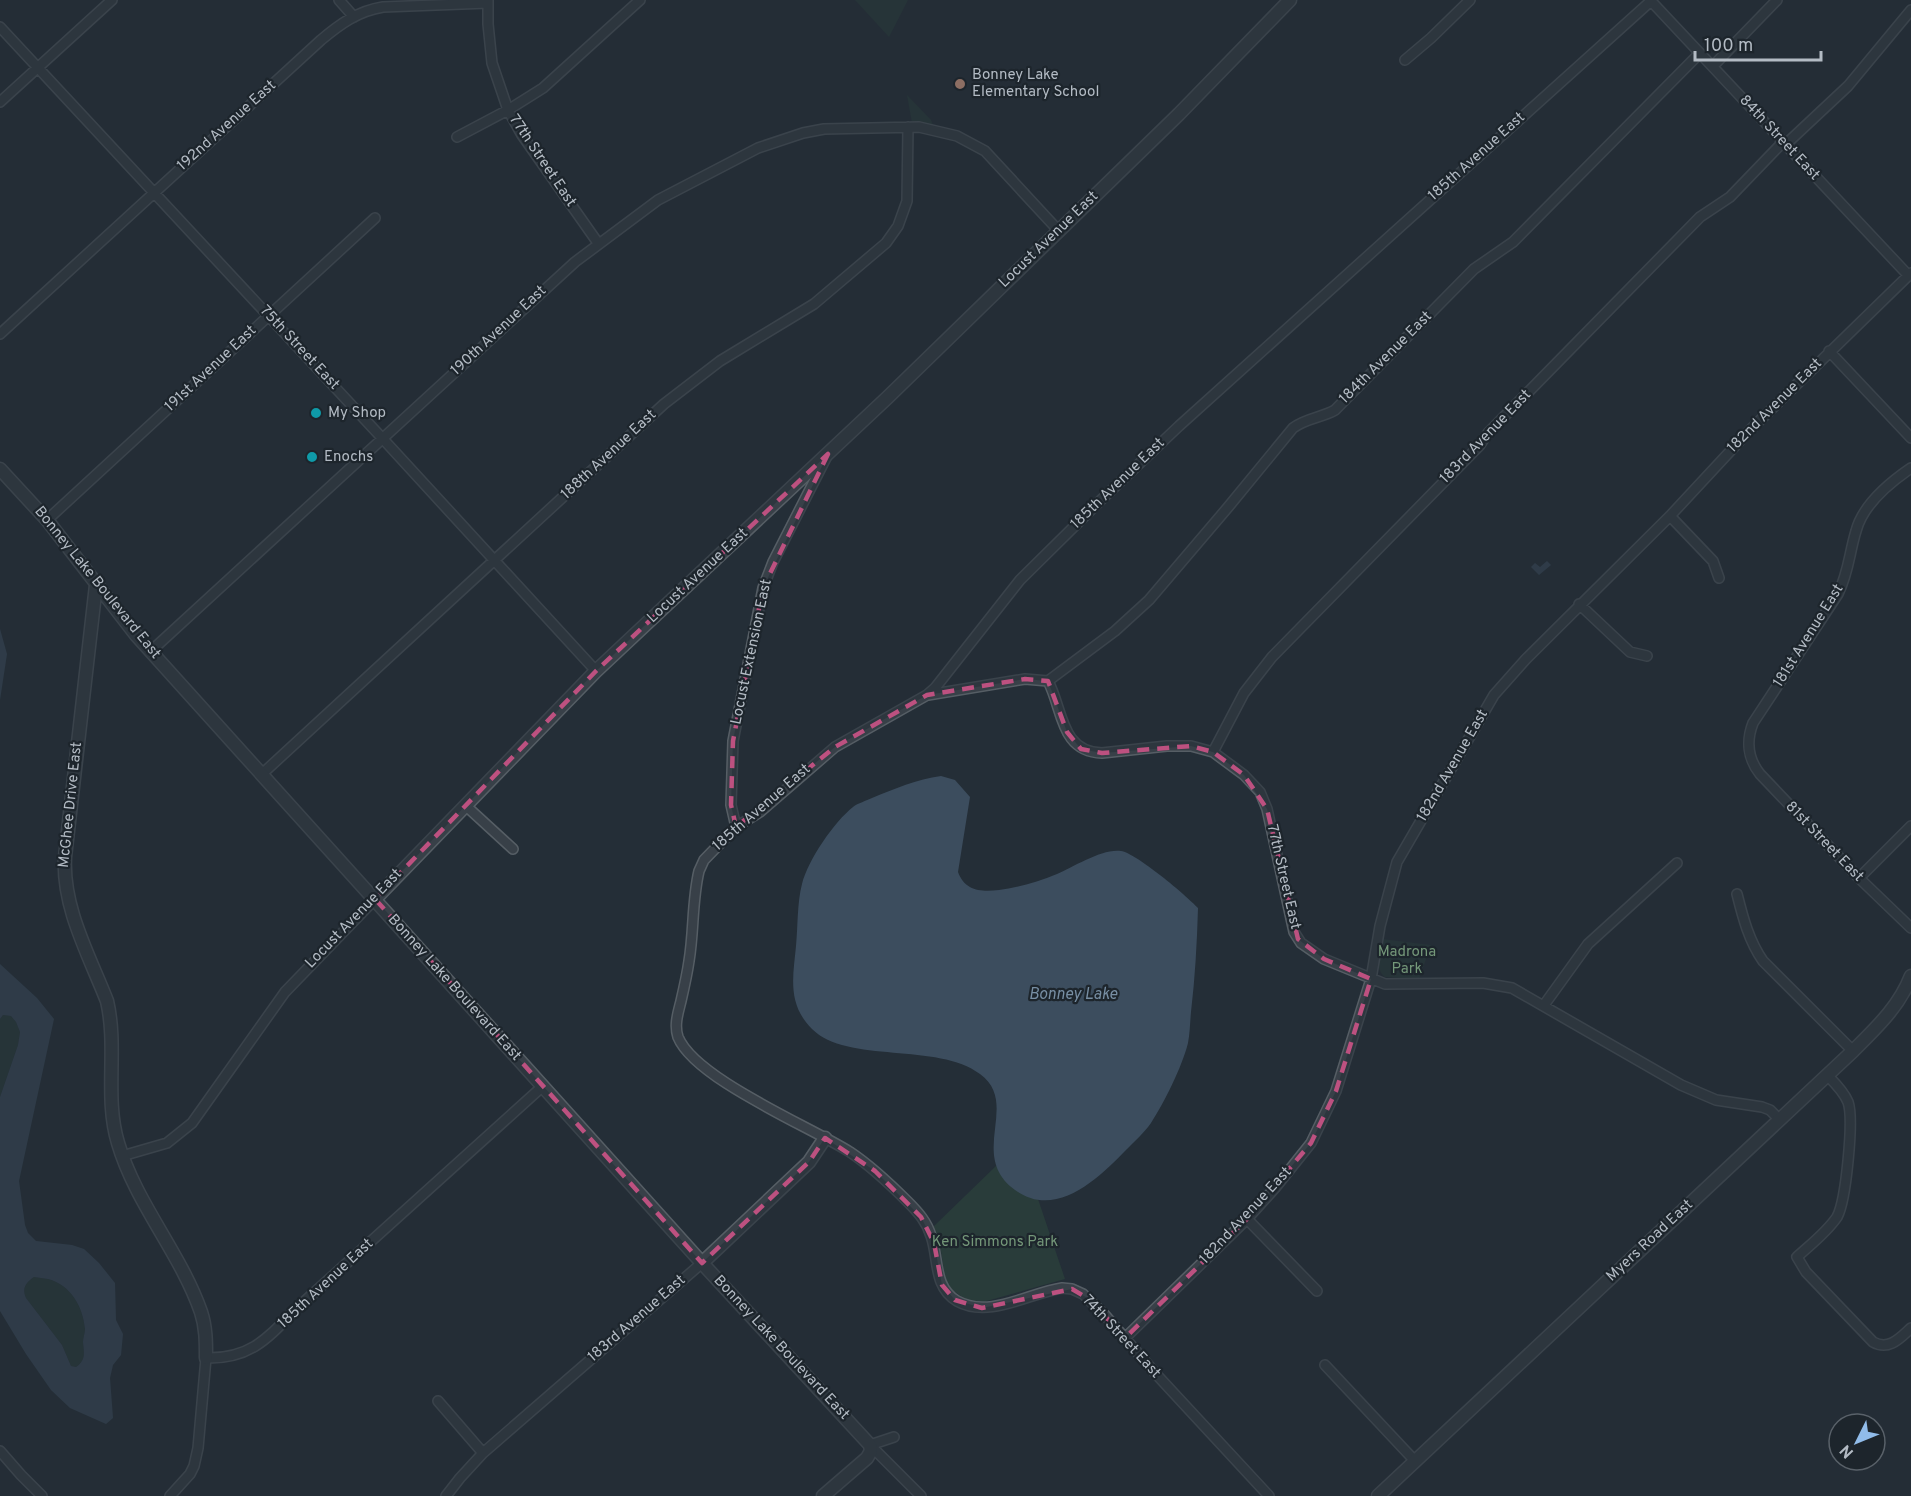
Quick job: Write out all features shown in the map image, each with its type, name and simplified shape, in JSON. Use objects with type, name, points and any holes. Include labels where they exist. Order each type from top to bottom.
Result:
[{"type":"street","points":[[0,102],[112,0]]},
{"type":"street","points":[[339,0],[354,17]]},
{"type":"street","points":[[456,137],[508,110],[543,88],[640,0]]},
{"type":"street","name":"Locust Avenue East","points":[[122,1156],[167,1143],[192,1123],[285,992],[596,671],[828,454],[1179,114],[1290,0]]},
{"type":"street","points":[[1406,60],[1470,0]]},
{"type":"street","points":[[1713,66],[1777,0]]},
{"type":"street","name":"192nd Avenue East","points":[[0,334],[321,40],[354,17],[366,10],[382,7],[488,1]]},
{"type":"street","name":"77th Street East","points":[[488,1],[492,63],[508,110],[522,135],[598,243]]},
{"type":"street","name":"84th Street East","points":[[1650,1],[1910,274]]},
{"type":"street","name":"185th Avenue East","points":[[679,1012],[689,962],[699,871],[704,860],[736,827],[760,812],[835,747],[927,695],[945,676],[1020,580],[1102,499],[1179,426],[1650,1]]},
{"type":"street","name":"183rd Avenue East","points":[[1213,752],[1244,693],[1272,657],[1700,217],[1730,197],[1784,143],[1814,120],[1848,86],[1911,10]]},
{"type":"street","name":"75th Street East","points":[[0,27],[596,671]]},
{"type":"street","name":"184th Avenue East","points":[[1048,681],[1115,631],[1149,600],[1293,428],[1304,421],[1321,417],[1335,410],[1474,269],[1513,242],[1700,53]]},
{"type":"street","name":"188th Avenue East","points":[[262,774],[682,389],[720,361],[814,304],[886,243],[898,226],[907,201],[908,127]]},
{"type":"street","name":"190th Avenue East","points":[[151,651],[544,289],[598,243],[658,200],[776,141],[824,129],[919,127],[957,136],[985,151],[1058,230]]},
{"type":"street","name":"191st Avenue East","points":[[47,520],[375,218]]},
{"type":"street","name":"182nd Avenue East","points":[[1125,1338],[1247,1219],[1311,1143],[1336,1091],[1371,979],[1380,926],[1397,862],[1494,695],[1579,604],[1670,516],[1749,431],[1910,274]]},
{"type":"street","points":[[1829,351],[1911,438]]},
{"type":"street","name":"Locust Extension East","points":[[736,827],[731,805],[734,741],[763,588],[773,562],[828,454]]},
{"type":"street","name":"181st Avenue East","points":[[1749,748],[1753,723],[1826,612],[1846,577],[1855,532],[1863,514],[1879,494],[1911,468]]},
{"type":"street","name":"Bonney Lake Boulevard East","points":[[0,469],[47,520],[96,585],[151,651],[702,1263],[870,1445],[921,1496]]},
{"type":"street","points":[[1670,516],[1713,561],[1719,578]]},
{"type":"street","name":"McGhee Drive East","points":[[96,585],[64,869],[71,907],[110,1014],[113,1042],[112,1114],[122,1156],[136,1192],[184,1276],[201,1312],[206,1334],[206,1358]]},
{"type":"street","points":[[1579,604],[1630,652],[1647,656]]},
{"type":"street","points":[[927,695],[1025,679],[1048,681]]},
{"type":"street","name":"77th Street East","points":[[1048,681],[1054,692],[1066,732],[1077,746],[1086,752],[1102,753],[1180,745],[1191,746],[1213,752],[1255,786],[1264,799],[1280,862],[1291,920],[1298,939],[1306,948],[1324,959],[1385,984],[1483,983],[1503,985],[1520,991],[1689,1089],[1716,1100],[1762,1107],[1770,1110],[1779,1120]]},
{"type":"street","name":"81st Street East","points":[[1749,748],[1753,763],[1760,774],[1859,878],[1911,928]]},
{"type":"street","points":[[465,805],[513,849]]},
{"type":"street","points":[[1859,878],[1911,826]]},
{"type":"street","points":[[1544,1005],[1588,944],[1677,863]]},
{"type":"street","points":[[1737,894],[1751,940],[1763,961],[1853,1051]]},
{"type":"street","name":"Myers Road East","points":[[1378,1496],[1828,1076],[1893,1008],[1911,976]]},
{"type":"street","name":"74th Street East","points":[[679,1012],[676,1030],[679,1038],[686,1050],[712,1074],[850,1153],[875,1171],[921,1216],[934,1243],[942,1285],[955,1300],[982,1308],[1053,1289],[1072,1289],[1089,1299],[1269,1496]]},
{"type":"street","points":[[1828,1076],[1845,1097],[1850,1111],[1851,1127],[1843,1198],[1836,1218],[1797,1257],[1806,1272],[1873,1342],[1878,1345],[1888,1345],[1897,1341],[1911,1328]]},
{"type":"street","name":"185th Avenue East","points":[[206,1358],[234,1356],[246,1352],[268,1338],[296,1309],[543,1086]]},
{"type":"street","name":"183rd Avenue East","points":[[446,1496],[459,1478],[483,1453],[702,1263],[809,1162],[825,1138]]},
{"type":"street","points":[[1247,1219],[1317,1291]]},
{"type":"street","points":[[170,1496],[187,1479],[194,1466],[198,1448],[206,1358]]},
{"type":"street","points":[[1325,1365],[1415,1461]]},
{"type":"street","points":[[438,1401],[483,1453]]},
{"type":"street","points":[[823,1496],[867,1458],[871,1450],[870,1445],[894,1437]]},
{"type":"street","points":[[0,1450],[41,1496]]},
{"type":"highlighted area","points":[[828,454],[763,588],[733,741],[731,805],[736,827],[835,747],[927,695],[1025,679],[1048,681],[1067,732],[1081,749],[1102,753],[1191,746],[1213,752],[1244,775],[1267,809],[1298,939],[1324,959],[1371,979],[1336,1091],[1311,1143],[1247,1219],[1125,1338],[1089,1299],[1072,1289],[982,1308],[955,1300],[942,1285],[934,1243],[921,1217],[875,1171],[825,1138],[809,1162],[702,1263],[375,899],[596,671]]},
{"type":"green space","points":[[855,0],[908,0],[889,37]]},
{"type":"green space","points":[[907,95],[931,120],[933,125],[912,123]]},
{"type":"green space","name":"Madrona Park","points":[[1382,939],[1431,945],[1419,979],[1385,977],[1381,973],[1378,964]]},
{"type":"green space","points":[[3,1015],[11,1016],[20,1032],[18,1045],[0,1097],[0,1019]]},
{"type":"green space","name":"Ken Simmons Park","points":[[997,1165],[1008,1183],[1038,1199],[1065,1279],[983,1302],[965,1299],[951,1289],[945,1279],[941,1251],[933,1227]]},
{"type":"green space","points":[[34,1277],[48,1279],[63,1286],[74,1298],[82,1313],[85,1329],[84,1356],[76,1367],[71,1366],[62,1345],[26,1298],[25,1286]]},
{"type":"water","points":[[1547,561],[1551,565],[1539,575],[1531,567],[1535,563],[1540,567]]},
{"type":"water","points":[[0,629],[7,654],[0,700]]},
{"type":"water","name":"Bonney Lake","points":[[941,776],[955,780],[970,797],[958,872],[969,887],[986,891],[1021,886],[1057,874],[1097,855],[1121,851],[1149,867],[1198,908],[1189,1039],[1172,1085],[1151,1123],[1139,1137],[1090,1183],[1061,1198],[1046,1200],[1030,1198],[1015,1190],[1001,1176],[995,1161],[994,1146],[996,1100],[991,1086],[980,1074],[962,1064],[941,1058],[869,1050],[828,1040],[804,1020],[795,1000],[793,979],[800,891],[805,874],[823,842],[838,822],[857,804],[923,779]]},
{"type":"water","points":[[0,964],[37,998],[54,1019],[19,1181],[25,1225],[28,1233],[36,1241],[72,1245],[84,1249],[115,1283],[116,1320],[123,1334],[121,1355],[113,1365],[110,1378],[113,1418],[106,1424],[70,1408],[51,1390],[0,1311],[0,1097],[18,1045],[20,1032],[11,1016],[3,1015],[0,1019]],"holes":[[[34,1277],[48,1279],[63,1286],[74,1298],[82,1313],[85,1329],[84,1356],[76,1367],[71,1366],[62,1345],[26,1298],[25,1286]]]},
{"type":"place","name":"Bonney Lake Elementary School","points":[[960,84]]},
{"type":"place","name":"My Shop","points":[[316,413]]},
{"type":"place","name":"Enochs","points":[[312,457]]}]
